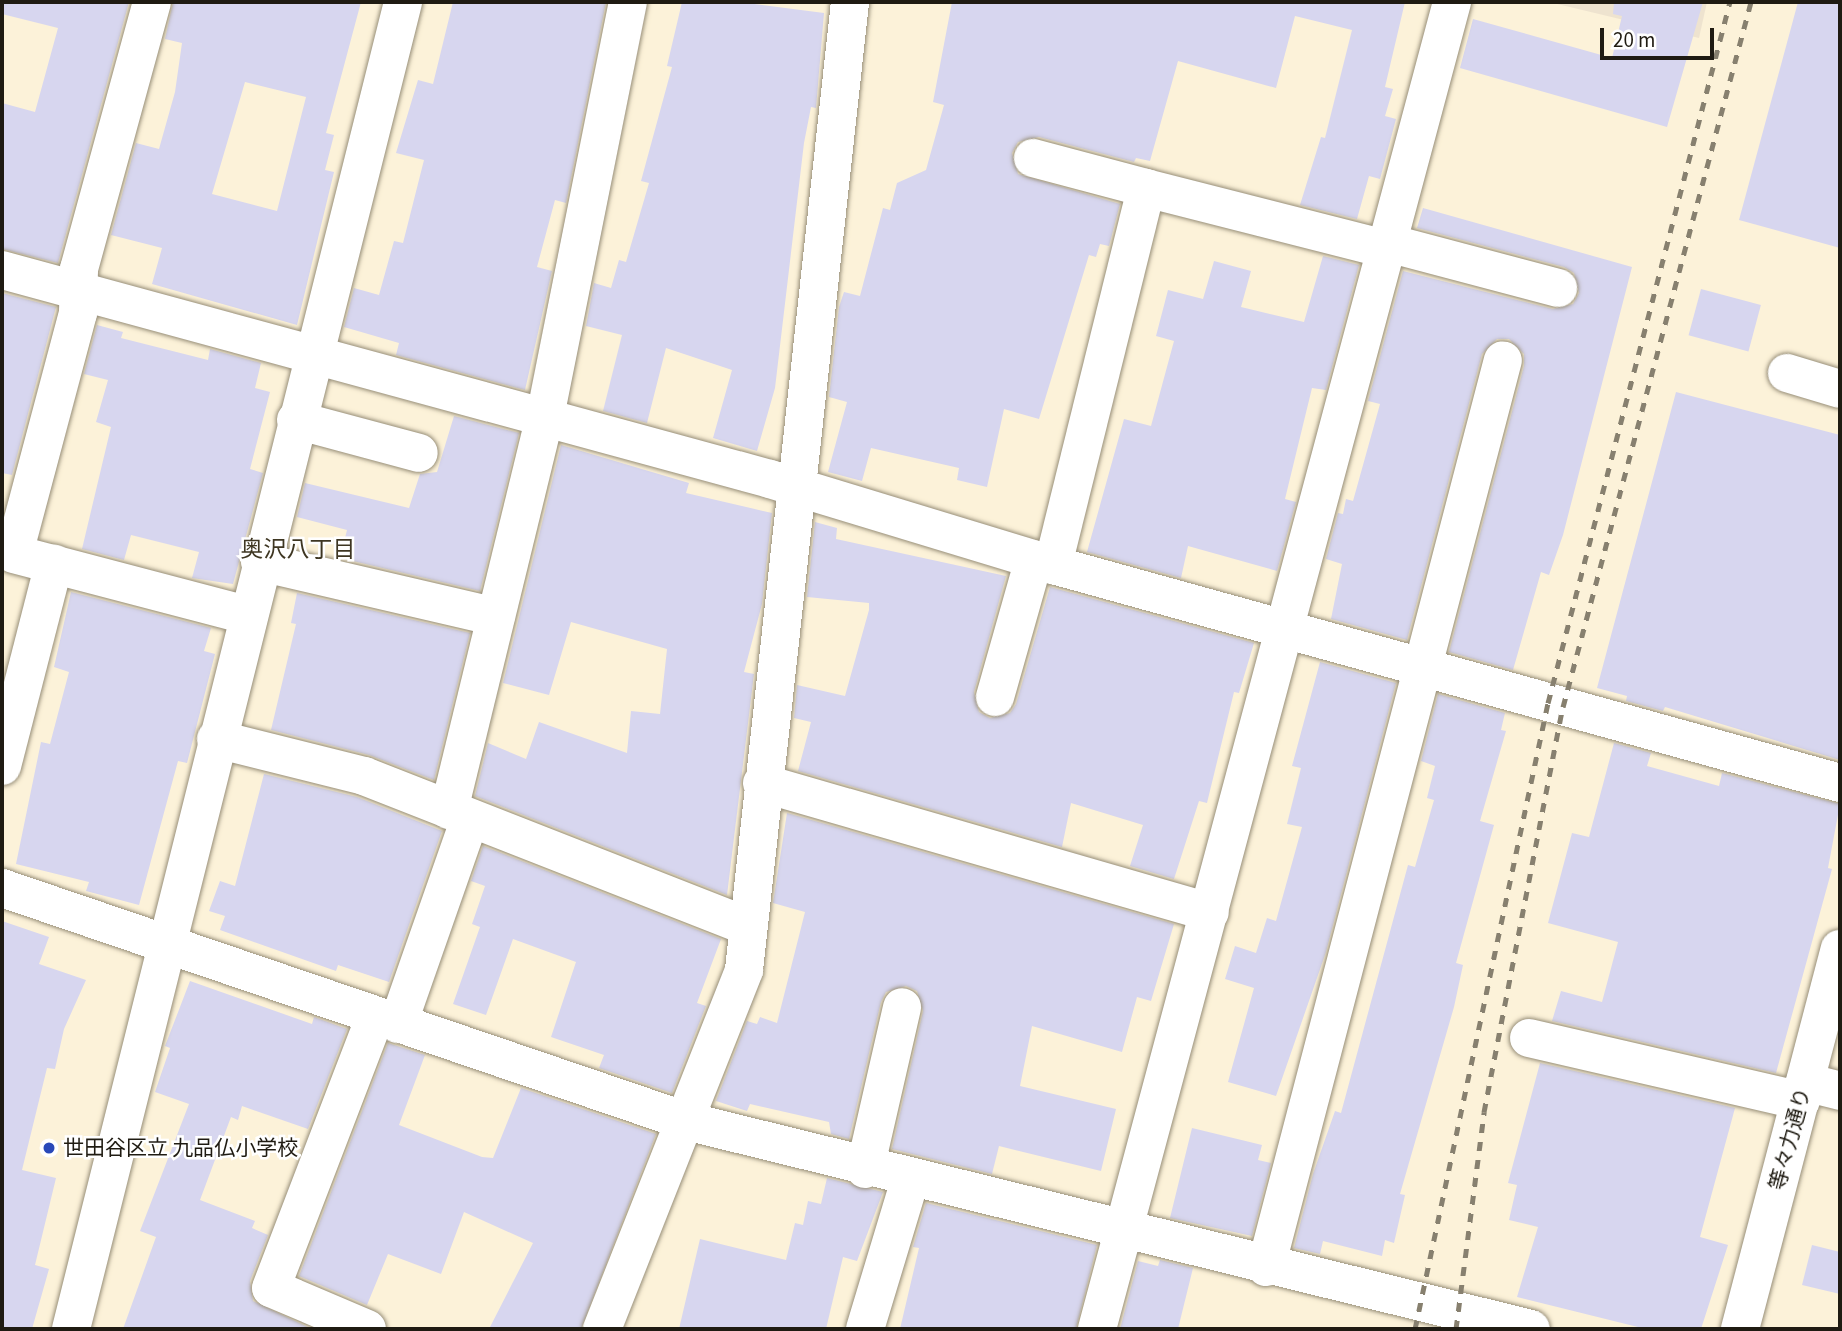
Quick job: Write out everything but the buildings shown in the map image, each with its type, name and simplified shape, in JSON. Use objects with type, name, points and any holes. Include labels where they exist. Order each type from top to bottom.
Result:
[{"type":"street","points":[[152,2],[79,269],[79,291],[14,554],[247,615]]},
{"type":"street","points":[[71,1329],[260,562],[403,2]]},
{"type":"street","points":[[345,1324],[271,1288],[387,1021],[459,814],[496,617],[545,417],[628,2]]},
{"type":"street","points":[[603,1329],[744,970],[762,783],[850,2]]},
{"type":"street","points":[[1097,1329],[1452,2]]},
{"type":"street","points":[[1033,158],[1558,288]]},
{"type":"street","points":[[995,697],[1043,562],[1146,188]]},
{"type":"street","points":[[2,270],[795,486],[1043,562],[1283,626],[1840,783]]},
{"type":"street","points":[[1266,1267],[1420,664],[1503,360]]},
{"type":"street","points":[[1787,373],[1840,389]]},
{"type":"street","points":[[296,420],[419,453]]},
{"type":"street","points":[[260,562],[496,617]]},
{"type":"street","points":[[2,766],[54,564]]},
{"type":"street","points":[[216,739],[364,776],[747,926]]},
{"type":"street","points":[[762,783],[1210,912]]},
{"type":"street","points":[[2,888],[686,1121],[910,1180],[1531,1329]]},
{"type":"street","name":"等々力通り","points":[[1740,1329],[1815,1091],[1840,949]]},
{"type":"street","points":[[865,1168],[902,1007]]},
{"type":"street","points":[[1529,1038],[1815,1091]]},
{"type":"street","points":[[865,1329],[910,1180]]},
{"type":"shaded area","points":[[1549,2],[1707,2],[1699,38]]},
{"type":"railway","points":[[1415,1329],[1548,703],[1730,2]]},
{"type":"railway","points":[[1456,1329],[1484,1112],[1563,707],[1751,2]]},
{"type":"place","name":"世田谷区立 九品仏小学校","points":[[49,1148]]},
{"type":"district","name":"奥沢八丁目","points":[[298,550]]}]
